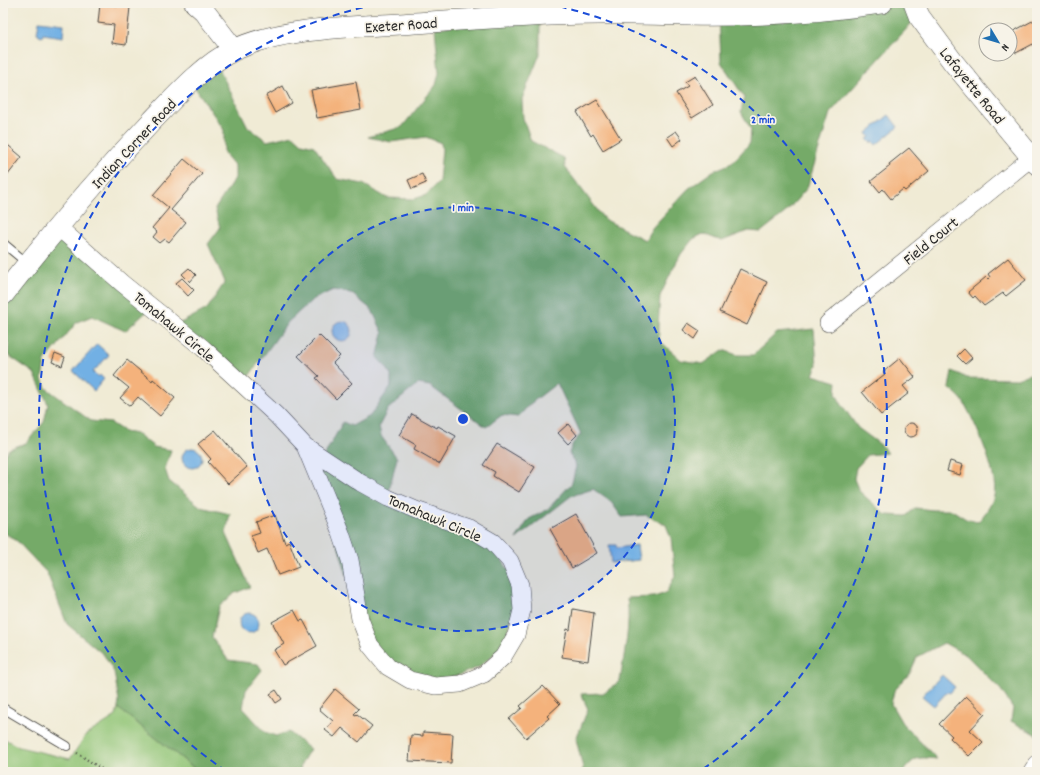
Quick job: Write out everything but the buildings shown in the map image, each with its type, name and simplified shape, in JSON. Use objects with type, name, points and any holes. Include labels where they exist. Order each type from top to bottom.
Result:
[{"type":"street","points":[[195,3],[204,11],[234,50]]},
{"type":"street","name":"Exeter Road","points":[[234,50],[266,39],[293,33],[333,28],[491,18],[598,14],[772,14],[815,7],[854,8],[882,3]]},
{"type":"street","name":"Lafayette Road","points":[[914,3],[919,16],[953,62],[1034,161]]},
{"type":"street","name":"Indian Corner Road","points":[[3,295],[58,227],[117,158],[168,105],[212,64],[234,50]]},
{"type":"street","name":"Field Court","points":[[828,323],[1034,161]]},
{"type":"street","name":"Tomahawk Circle","points":[[58,227],[123,284],[203,348],[276,415],[304,446],[361,483],[388,498],[416,510],[469,528],[493,542],[510,561],[520,585],[522,610],[516,635],[503,657],[484,674],[460,684],[435,686],[410,680],[388,667],[370,646],[360,619],[350,560],[341,533],[304,446]]},
{"type":"street","points":[[1032,772],[1037,764]]},
{"type":"lane","points":[[3,243],[28,264]]},
{"type":"lane","points":[[3,708],[67,746]]},
{"type":"path","points":[[67,746],[106,772]]},
{"type":"green space","points":[[881,3],[916,3],[920,14],[830,113],[807,188],[786,212],[761,232],[748,231],[722,241],[703,234],[693,239],[681,254],[660,296],[658,329],[660,341],[681,360],[703,364],[723,350],[737,355],[753,355],[777,333],[814,329],[817,365],[813,375],[837,382],[836,394],[858,428],[881,445],[888,453],[868,455],[856,468],[854,479],[859,491],[886,515],[906,516],[915,508],[952,510],[966,519],[978,522],[988,510],[994,496],[995,487],[993,475],[980,435],[969,412],[961,399],[949,388],[952,371],[967,378],[1017,379],[1037,371],[1037,735],[1011,721],[1013,708],[1001,690],[966,655],[944,643],[917,657],[910,673],[894,691],[891,704],[902,723],[937,759],[921,758],[914,760],[903,772],[582,772],[583,768],[576,739],[588,709],[581,694],[604,693],[620,681],[628,629],[627,598],[654,597],[666,593],[675,576],[671,538],[666,525],[646,515],[622,517],[611,502],[593,489],[571,496],[516,539],[529,519],[547,510],[572,483],[576,466],[569,453],[573,443],[581,434],[557,383],[530,404],[518,417],[502,415],[486,427],[430,386],[418,384],[388,409],[379,426],[381,436],[397,458],[388,494],[486,534],[519,587],[507,639],[499,650],[479,667],[459,675],[438,681],[409,676],[367,645],[315,466],[324,456],[343,422],[352,426],[370,416],[391,386],[391,375],[386,367],[377,358],[383,333],[372,310],[351,293],[333,290],[312,300],[288,322],[244,383],[175,326],[207,309],[225,282],[208,244],[220,228],[215,209],[235,178],[235,166],[224,153],[224,130],[192,83],[216,63],[248,127],[267,141],[293,135],[302,143],[314,146],[337,179],[363,184],[387,198],[414,199],[426,195],[439,181],[442,150],[441,143],[426,137],[391,142],[368,137],[402,127],[436,85],[439,73],[435,28],[540,17],[540,54],[522,99],[523,118],[531,141],[564,158],[565,167],[604,219],[645,240],[652,228],[688,189],[713,171],[732,163],[750,143],[751,129],[741,112],[744,97],[721,62],[719,16]]},
{"type":"green space","points":[[54,228],[152,307],[125,331],[92,316],[77,322],[45,361],[42,379],[46,388],[91,421],[111,423],[125,432],[138,434],[154,447],[171,450],[165,469],[169,481],[201,507],[230,514],[226,533],[250,587],[233,594],[219,607],[212,637],[228,660],[258,664],[262,670],[246,690],[243,708],[265,732],[276,736],[289,732],[310,749],[301,764],[300,772],[199,772],[118,708],[119,701],[114,672],[104,655],[67,624],[47,573],[17,541],[3,532],[3,457],[9,449],[26,443],[44,422],[48,404],[34,373],[8,355],[9,343],[3,338],[3,290]]},
{"type":"green space","points":[[118,708],[199,772],[3,772],[3,738],[19,747],[70,759],[86,735],[116,716]]},
{"type":"water","points":[[39,21],[64,24],[63,37],[43,34],[42,37],[39,36],[37,33]]},
{"type":"water","points":[[889,115],[898,127],[876,145],[873,141],[871,143],[867,139],[870,137],[867,133]]},
{"type":"water","points":[[342,321],[349,324],[352,331],[349,338],[342,341],[335,338],[332,331],[335,324]]},
{"type":"water","points":[[97,344],[109,355],[93,372],[98,377],[100,375],[104,379],[94,391],[73,371]]},
{"type":"water","points":[[192,448],[199,451],[202,458],[199,465],[192,468],[185,465],[182,458],[185,451]]},
{"type":"water","points":[[609,545],[616,545],[617,548],[637,545],[639,560],[611,563]]},
{"type":"water","points":[[249,613],[256,616],[259,623],[256,630],[249,633],[242,630],[239,623],[242,616]]},
{"type":"water","points":[[942,675],[955,687],[950,693],[947,692],[934,706],[922,696]]}]
